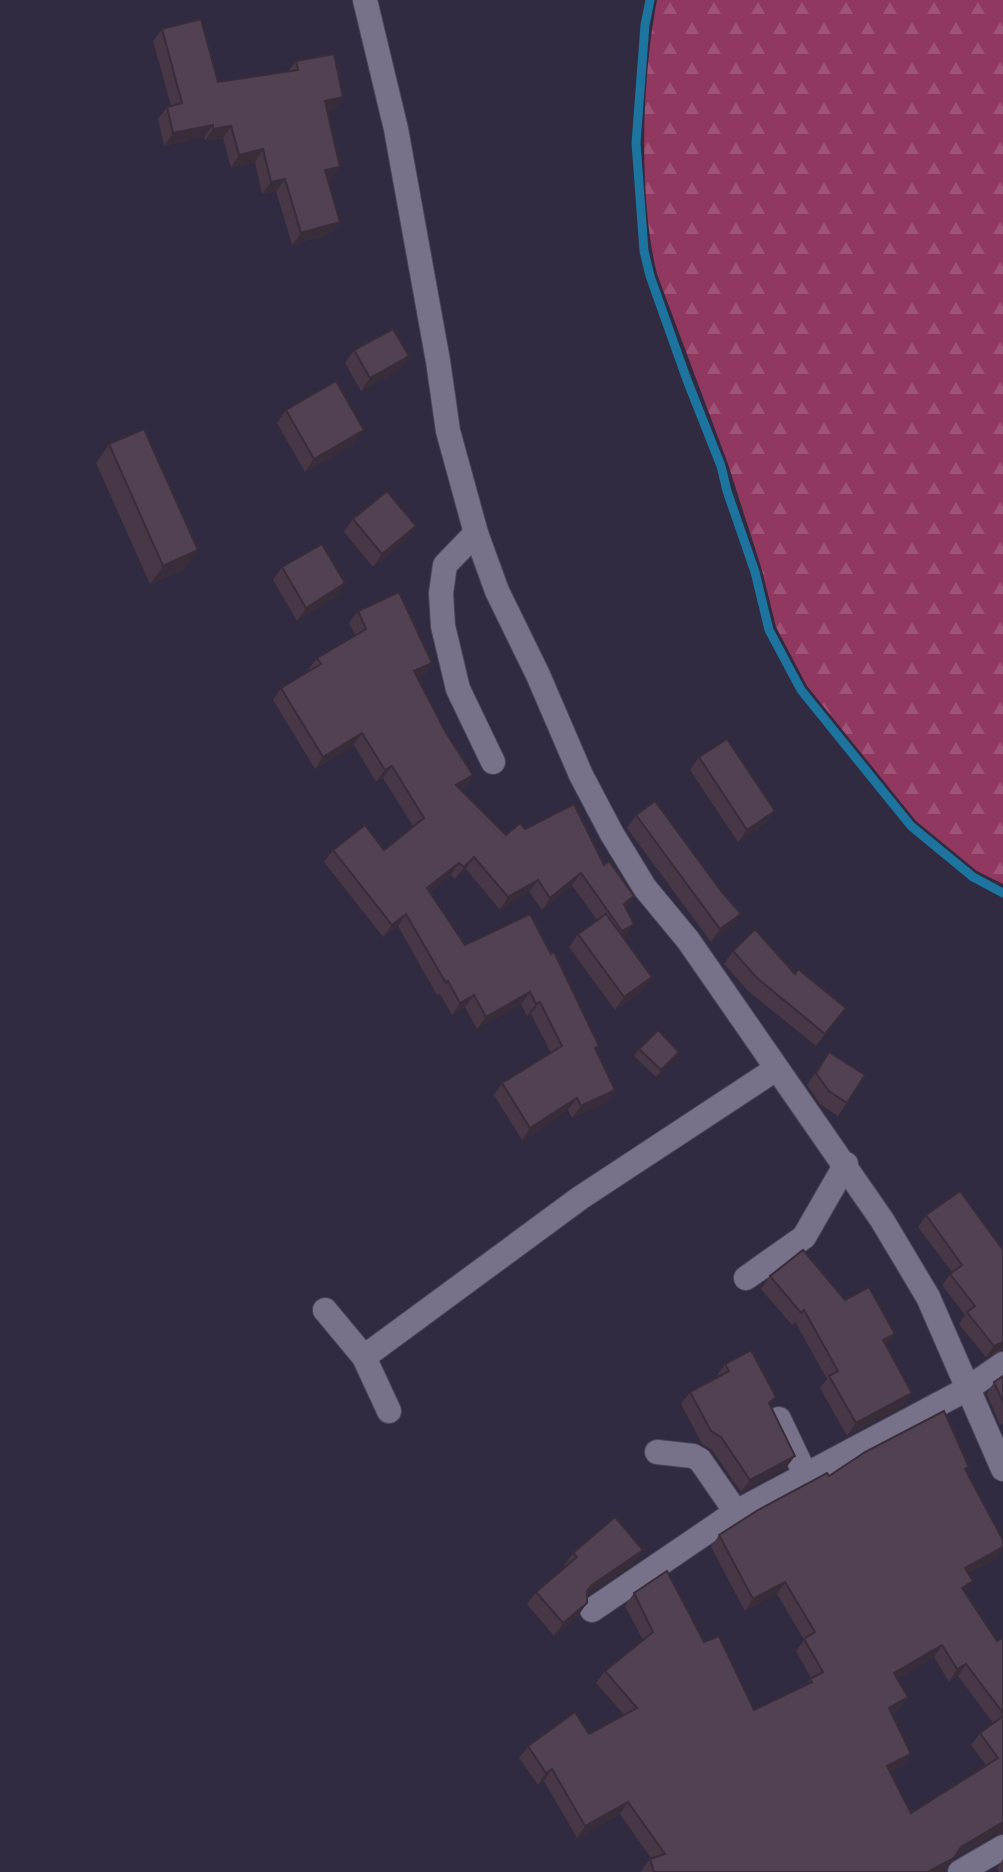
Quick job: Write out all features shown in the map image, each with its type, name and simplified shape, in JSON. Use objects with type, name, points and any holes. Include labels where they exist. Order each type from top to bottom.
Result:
[{"type":"street","points":[[365,0],[396,129],[448,431],[476,533],[497,591],[538,675],[581,775],[612,834],[645,888],[688,940],[776,1069],[846,1164],[928,1297],[1002,1467]]},
{"type":"street","points":[[476,533],[445,565],[441,593],[443,626],[458,689],[493,762]]},
{"type":"street","points":[[364,1357],[580,1198],[776,1069]]},
{"type":"street","points":[[746,1278],[804,1237],[846,1164]]},
{"type":"street","points":[[325,1310],[364,1357],[389,1411]]},
{"type":"street","points":[[592,1610],[736,1512],[967,1389],[1003,1364]]},
{"type":"street","points":[[779,1419],[806,1476]]},
{"type":"street","points":[[657,1452],[693,1456],[700,1460],[736,1512]]},
{"type":"street","points":[[960,1872],[1003,1847]]},
{"type":"green space","points":[[657,0],[1003,0],[1003,884],[977,871],[916,821],[807,686],[776,627],[762,570],[728,464],[657,274],[651,243],[644,137],[648,65]]},
{"type":"building","points":[[201,19],[218,82],[298,70],[296,61],[334,54],[343,97],[325,101],[340,167],[325,170],[340,222],[301,233],[285,179],[271,182],[263,149],[239,155],[231,126],[213,129],[213,125],[173,133],[167,107],[182,103],[162,29]]},
{"type":"building","points":[[393,329],[409,356],[370,378],[354,350]]},
{"type":"building","points":[[336,381],[364,430],[314,459],[286,410]]},
{"type":"building","points":[[144,429],[198,550],[163,566],[109,444]]},
{"type":"building","points":[[387,491],[416,526],[382,554],[353,519]]},
{"type":"building","points":[[322,544],[345,583],[306,608],[282,567]]},
{"type":"building","points":[[399,592],[432,663],[414,671],[445,731],[473,775],[456,785],[506,835],[520,823],[525,829],[574,804],[604,865],[609,861],[634,896],[624,904],[634,924],[622,931],[581,873],[550,898],[538,880],[508,897],[474,857],[464,867],[459,863],[427,888],[465,945],[530,914],[551,954],[554,952],[599,1046],[595,1048],[615,1090],[581,1106],[577,1098],[530,1128],[502,1083],[562,1046],[540,1002],[536,1004],[530,992],[486,1017],[474,995],[460,1003],[406,914],[392,925],[333,850],[365,825],[384,850],[424,818],[392,766],[385,770],[362,733],[323,757],[281,688],[321,664],[317,658],[366,629],[358,611]]},
{"type":"building","points":[[727,739],[775,811],[747,830],[699,757]]},
{"type":"building","points":[[655,801],[741,914],[720,929],[636,815]]},
{"type":"building","points":[[606,914],[652,977],[624,997],[578,934]]},
{"type":"building","points":[[755,929],[795,974],[798,969],[846,1008],[825,1034],[757,978],[733,951]]},
{"type":"building","points":[[658,1030],[679,1052],[661,1070],[639,1049]]},
{"type":"building","points":[[829,1052],[865,1075],[847,1103],[829,1091],[816,1073]]},
{"type":"building","points":[[960,1191],[1003,1250],[1003,1342],[994,1346],[967,1312],[975,1306],[950,1274],[962,1265],[926,1215]]},
{"type":"building","points":[[803,1250],[845,1300],[869,1287],[895,1334],[883,1340],[912,1393],[856,1423],[829,1376],[838,1371],[804,1310],[801,1313],[770,1276]]},
{"type":"building","points":[[751,1350],[776,1397],[769,1403],[795,1456],[750,1480],[721,1437],[711,1431],[690,1392],[729,1371],[725,1364]]},
{"type":"building","points":[[1003,1376],[1003,1402],[994,1382]]},
{"type":"building","points":[[944,1411],[969,1467],[965,1469],[1003,1540],[1003,1547],[965,1568],[973,1581],[962,1588],[997,1641],[1003,1638],[1003,1713],[966,1664],[957,1669],[942,1645],[894,1673],[908,1697],[889,1708],[911,1754],[887,1766],[911,1813],[998,1758],[980,1733],[1003,1716],[1003,1822],[961,1847],[954,1858],[928,1872],[654,1872],[650,1859],[665,1854],[628,1802],[585,1826],[552,1769],[546,1773],[528,1746],[575,1712],[589,1734],[637,1708],[605,1671],[653,1632],[634,1593],[667,1571],[704,1642],[719,1636],[754,1710],[812,1682],[810,1679],[823,1672],[804,1639],[815,1632],[785,1582],[753,1599],[719,1535],[758,1510],[827,1473],[829,1476],[865,1452]]},
{"type":"building","points":[[615,1517],[643,1550],[592,1585],[587,1591],[587,1603],[563,1623],[536,1592],[577,1557],[573,1553]]},
{"type":"waterway","points":[[650,0],[645,25],[636,143],[644,251],[687,380],[721,466],[755,572],[769,630],[801,690],[911,826],[973,877],[1003,893]]}]
